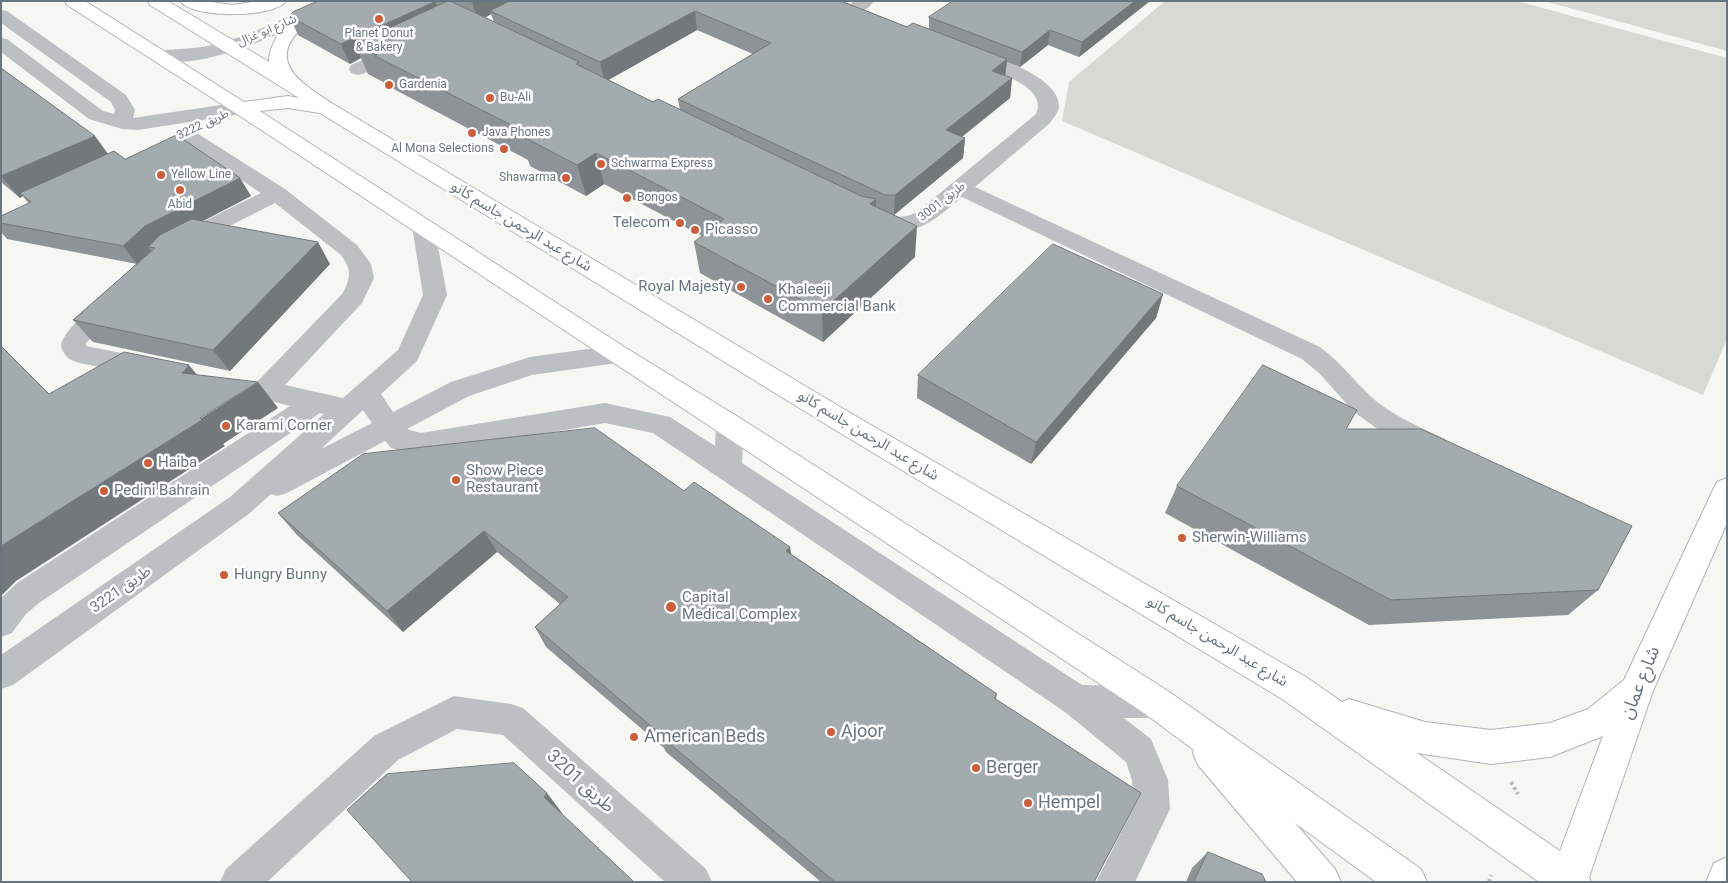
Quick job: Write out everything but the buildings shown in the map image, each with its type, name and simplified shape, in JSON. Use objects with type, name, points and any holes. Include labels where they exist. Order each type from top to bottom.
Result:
[{"type":"main road","points":[[72,1],[241,108],[1167,710],[1408,882]]},
{"type":"main road","name":"شارع عبد الرحمن جاسم كانو","points":[[156,1],[293,84],[326,108],[842,421],[1294,688],[1570,881]]},
{"type":"main road","points":[[188,1],[204,9],[218,11],[249,9],[278,1]]},
{"type":"main road","points":[[293,84],[278,63],[278,52],[282,41],[309,6]]},
{"type":"main road","points":[[241,108],[288,102],[326,108]]},
{"type":"main road","name":"شارع عمان","points":[[1570,881],[1636,691],[1727,490]]},
{"type":"main road","points":[[1294,688],[1357,719],[1383,727],[1425,739],[1491,747],[1550,740],[1599,721],[1636,691]]},
{"type":"main road","points":[[1167,710],[1322,882]]},
{"type":"main road","points":[[1725,882],[1727,876]]},
{"type":"street","name":"شارع ابو غزال","points":[[187,74],[198,55],[309,6],[335,1]]},
{"type":"street","points":[[1,15],[119,99],[125,110],[122,124]]},
{"type":"street","points":[[358,70],[417,41]]},
{"type":"street","points":[[1,43],[96,116],[122,124],[158,122],[241,108]]},
{"type":"street","name":"طريق 3001","points":[[861,215],[885,225],[898,226],[915,223],[925,217],[1044,119],[1050,107],[1048,96],[1040,86],[1029,79],[957,51]]},
{"type":"street","points":[[160,56],[198,55]]},
{"type":"street","name":"طريق 3222","points":[[241,108],[176,138],[277,194]]},
{"type":"street","points":[[960,188],[1311,353],[1329,367],[1362,404],[1386,421],[1459,458]]},
{"type":"street","points":[[167,251],[277,194],[349,250],[359,264],[362,278],[353,297],[255,388],[316,402],[356,400],[388,426],[401,440],[421,444],[605,413],[660,424],[728,468],[1077,701],[1138,751],[1150,780],[1152,809],[1115,882]]},
{"type":"street","points":[[240,505],[408,355],[434,295],[422,226]]},
{"type":"street","points":[[124,292],[74,340],[73,346],[75,350],[79,354],[170,371]]},
{"type":"street","points":[[240,505],[460,389],[530,366],[617,354]]},
{"type":"street","points":[[1,623],[15,604],[28,593],[316,402]]},
{"type":"street","points":[[728,468],[730,425]]},
{"type":"street","name":"طريق 3221","points":[[1,674],[240,505]]},
{"type":"street","points":[[1077,701],[1167,710]]},
{"type":"street","name":"طريق 3201","points":[[239,882],[386,748],[454,712],[511,720],[693,882]]},
{"type":"shaded area","points":[[1165,1],[1517,1],[1727,58],[1727,339],[1703,395],[1062,121],[1069,82]]},
{"type":"shaded area","points":[[1544,1],[1727,1],[1727,51]]},
{"type":"place","name":"Planet Donut & Bakery","points":[[379,19]]},
{"type":"place","name":"Gardenia","points":[[389,85]]},
{"type":"place","name":"Bu-Ali","points":[[490,98]]},
{"type":"place","name":"Java Phones","points":[[472,133]]},
{"type":"place","name":"Al Mona Selections","points":[[504,149]]},
{"type":"place","name":"Schwarma Express","points":[[601,164]]},
{"type":"place","name":"Yellow Line","points":[[161,175]]},
{"type":"place","name":"Shawarma","points":[[566,178]]},
{"type":"place","name":"Abid","points":[[180,190]]},
{"type":"place","name":"Bongos","points":[[627,198]]},
{"type":"place","name":"Telecom","points":[[680,223]]},
{"type":"place","name":"Picasso","points":[[695,230]]},
{"type":"place","name":"Royal Majesty","points":[[741,287]]},
{"type":"place","name":"Khaleeji Commercial Bank","points":[[768,299]]},
{"type":"place","name":"Karami Corner","points":[[226,426]]},
{"type":"place","name":"Haiba","points":[[148,463]]},
{"type":"place","name":"Show Piece Restaurant","points":[[456,480]]},
{"type":"place","name":"Pedini Bahrain","points":[[104,491]]},
{"type":"place","name":"Sherwin-Williams","points":[[1182,538]]},
{"type":"place","name":"Hungry Bunny","points":[[224,575]]},
{"type":"place","name":"Capital Medical Complex","points":[[671,607]]},
{"type":"place","name":"Ajoor","points":[[831,732]]},
{"type":"place","name":"American Beds","points":[[634,737]]},
{"type":"place","name":"Berger","points":[[976,768]]},
{"type":"place","name":"Hempel","points":[[1028,803]]}]
